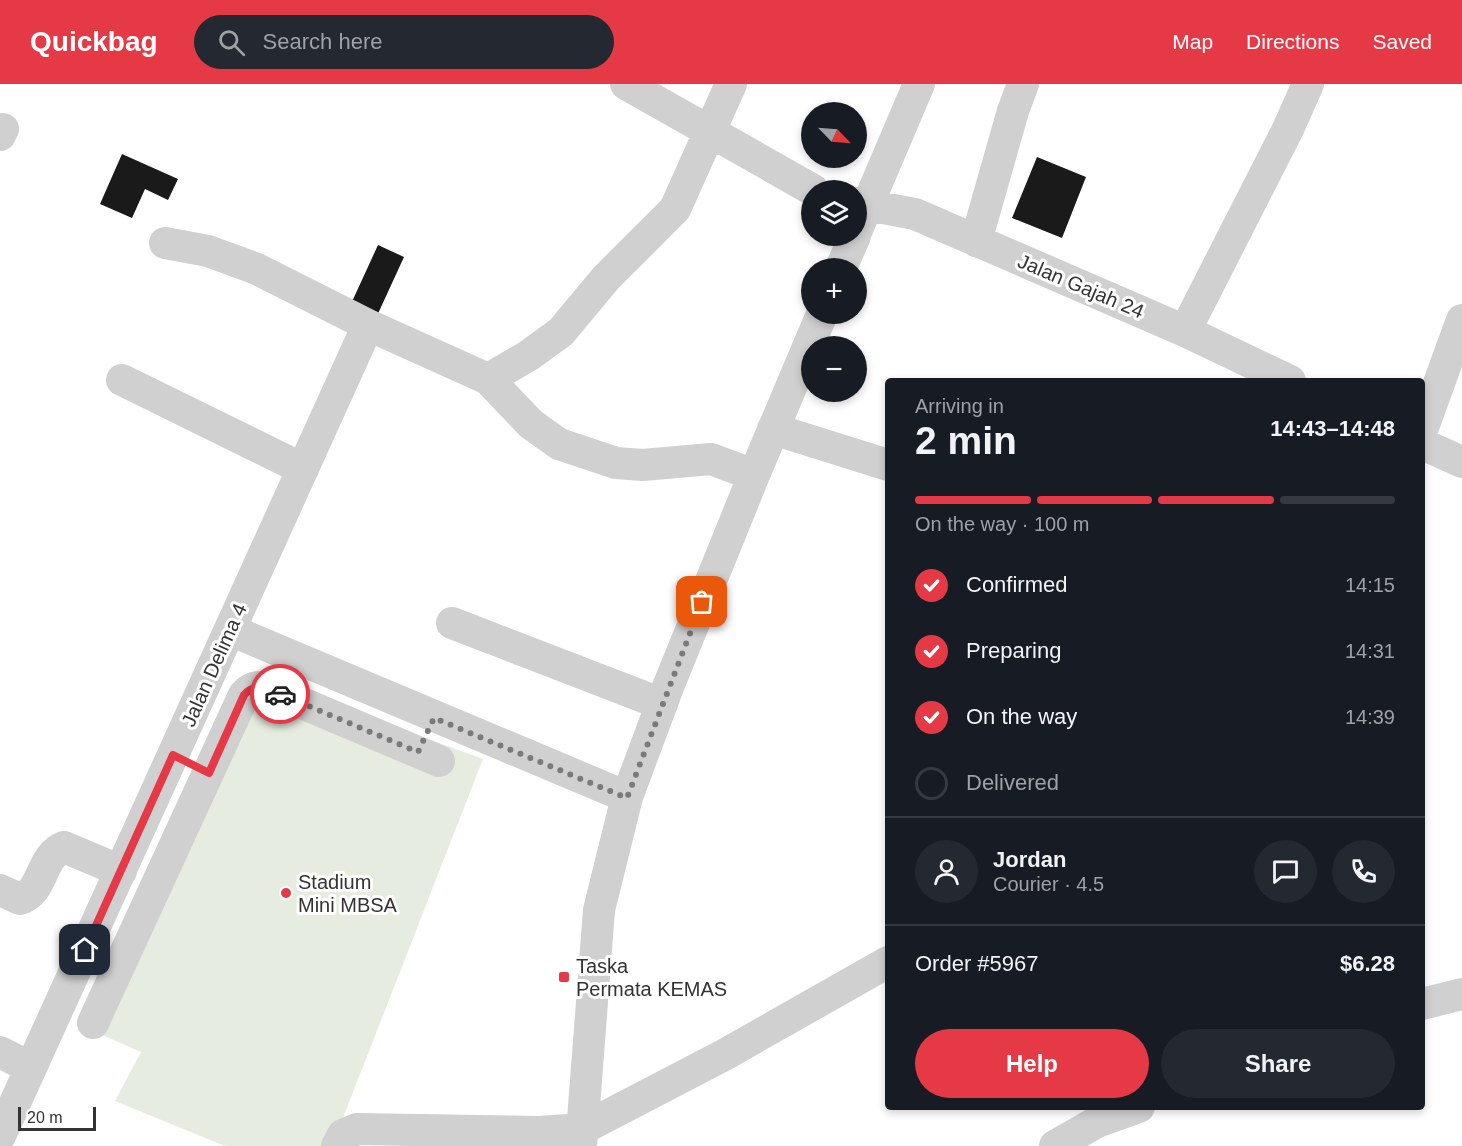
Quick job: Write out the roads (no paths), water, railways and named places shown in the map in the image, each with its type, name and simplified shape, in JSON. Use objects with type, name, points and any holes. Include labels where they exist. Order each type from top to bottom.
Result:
[{"type":"street","points":[[626,84],[801,183]]},
{"type":"street","points":[[488,379],[528,356],[561,332],[606,278],[675,209],[730,84]]},
{"type":"street","points":[[867,201],[919,84]]},
{"type":"street","points":[[976,241],[1013,111],[1023,84]]},
{"type":"street","points":[[1185,331],[1288,129],[1308,84]]},
{"type":"street","name":"Jalan Gajah 24","points":[[867,218],[915,214],[1185,331],[1284,378]]},
{"type":"street","points":[[165,243],[208,252],[257,269],[368,326],[488,379],[531,424],[558,444],[616,463],[643,465],[711,459],[754,475]]},
{"type":"street","points":[[1425,422],[1462,320]]},
{"type":"street","points":[[581,1137],[599,910],[627,798],[662,704],[754,475],[818,324]]},
{"type":"street","name":"Jalan Delima 4","points":[[0,1136],[368,326]]},
{"type":"street","points":[[122,380],[303,469]]},
{"type":"street","points":[[773,429],[885,464]]},
{"type":"street","points":[[1425,445],[1462,462]]},
{"type":"street","points":[[452,623],[662,704]]},
{"type":"street","points":[[230,630],[627,798]]},
{"type":"street","points":[[93,1023],[244,695],[249,689],[256,686],[264,687],[429,757],[434,718]]},
{"type":"street","points":[[173,755],[209,773]]},
{"type":"street","points":[[0,890],[20,899],[32,893],[52,855],[64,847],[121,871]]},
{"type":"street","points":[[337,1146],[343,1135],[357,1129],[539,1132],[581,1137],[885,965]]},
{"type":"street","points":[[1425,1003],[1462,994]]},
{"type":"street","points":[[0,1052],[31,1068]]},
{"type":"street","points":[[1078,1132],[1132,1110]]},
{"type":"place","name":"Stadium Mini MBSA","points":[[286,893]]},
{"type":"place","name":"Taska Permata KEMAS","points":[[564,977]]}]
